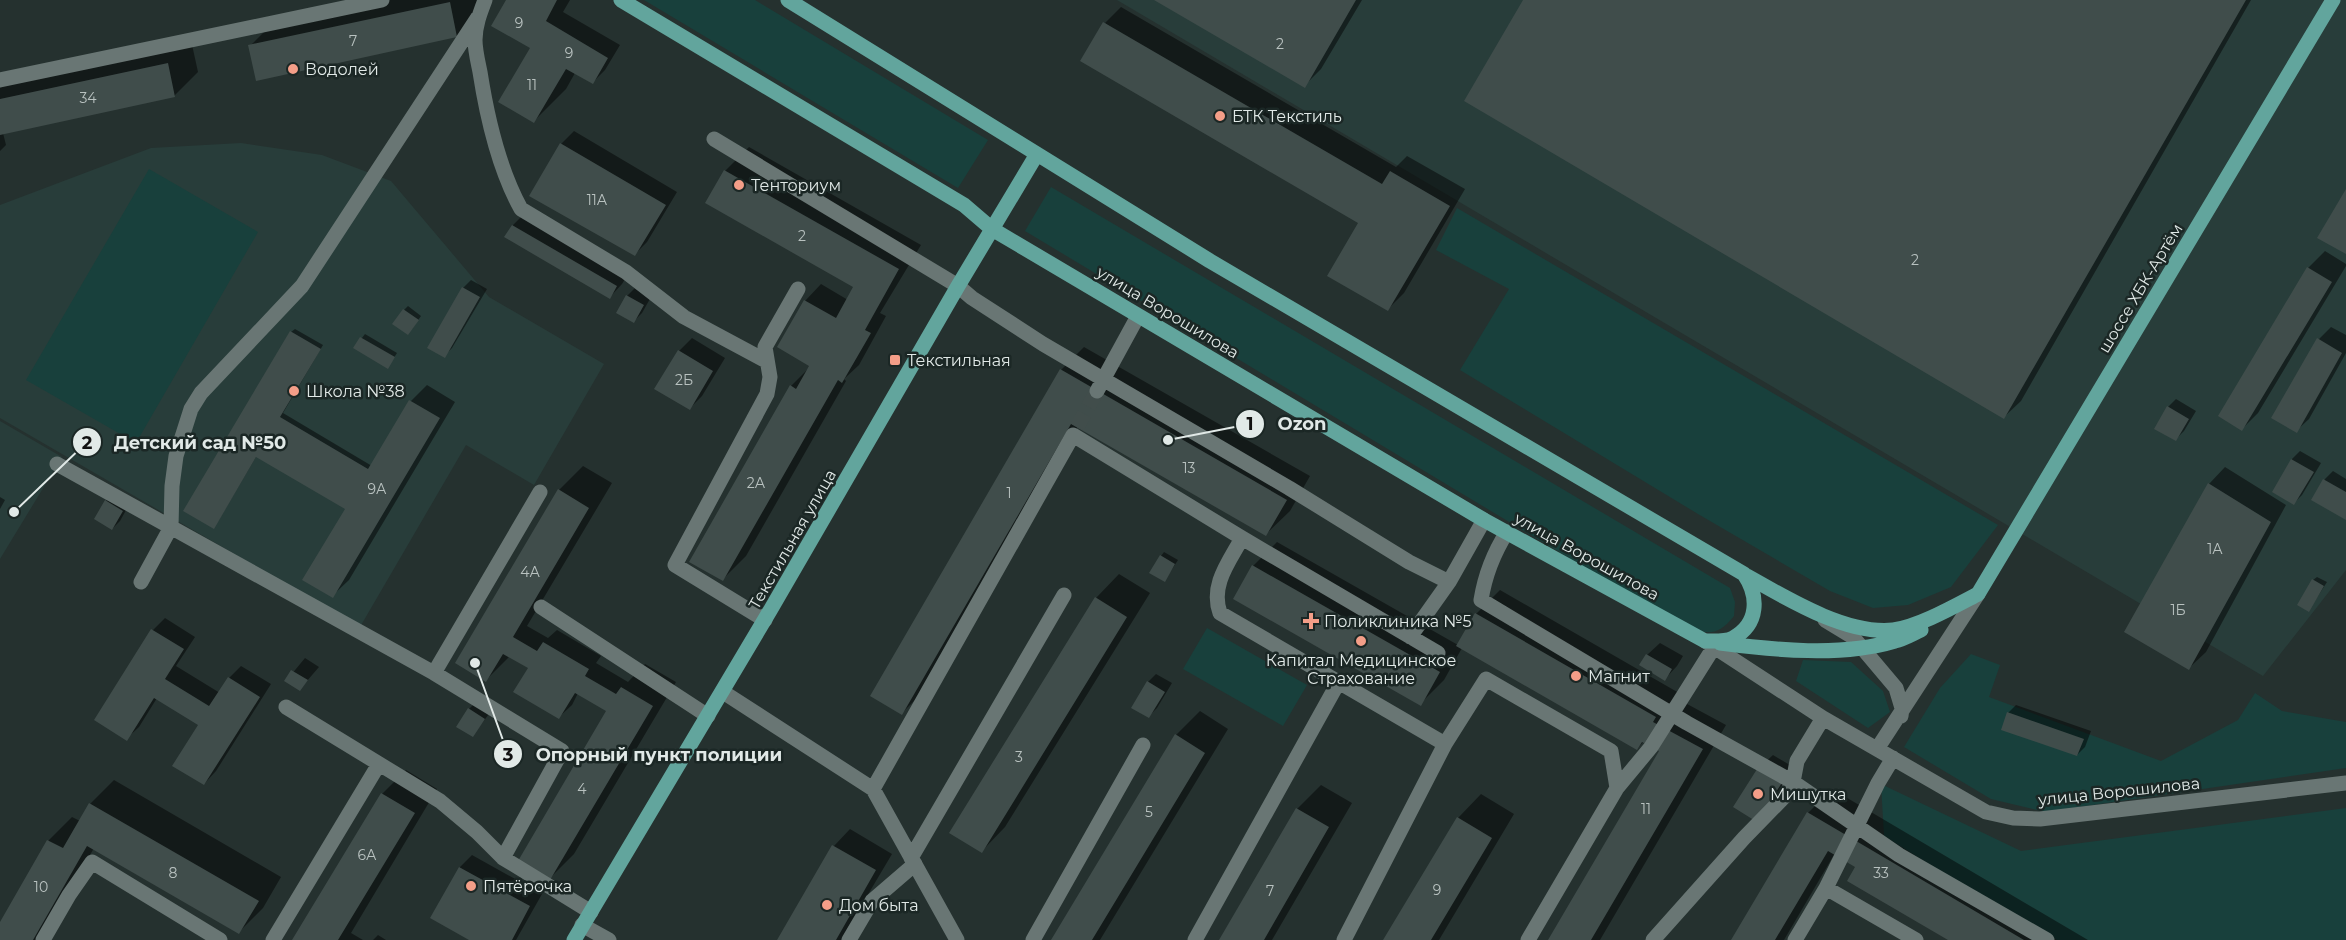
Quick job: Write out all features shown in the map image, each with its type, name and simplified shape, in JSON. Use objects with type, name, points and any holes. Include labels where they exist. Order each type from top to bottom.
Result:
[{"type":"main road","name":"улица Ворошилова","points":[[621,0],[964,205],[992,229],[1138,316],[1484,520],[1710,644]]},
{"type":"main road","points":[[788,0],[1210,261],[1801,606],[1859,627],[1893,630],[1933,617],[1978,594]]},
{"type":"main road","name":"шоссе ХБК-Артём","points":[[1710,644],[1764,649],[1827,650],[1896,641],[1936,623],[1978,594],[2332,0]]},
{"type":"main road","name":"Текстильная улица","points":[[574,940],[723,692],[1037,154]]},
{"type":"main road","points":[[1710,644],[1731,639],[1745,629],[1754,612],[1753,587],[1744,574]]},
{"type":"street","points":[[0,80],[382,0]]},
{"type":"street","points":[[141,582],[171,527],[172,486],[176,456],[191,410],[201,393],[302,286],[478,17],[485,0]]},
{"type":"street","points":[[478,17],[475,40],[489,122],[513,194],[521,209],[626,272],[684,317],[766,361]]},
{"type":"street","points":[[714,139],[958,286],[1100,386],[1289,488],[1409,562],[1449,582]]},
{"type":"street","points":[[765,620],[675,565],[767,394],[770,377],[765,347],[798,289]]},
{"type":"street","points":[[1100,386],[1138,316]]},
{"type":"street","points":[[873,789],[1075,431],[1242,538],[1438,653]]},
{"type":"street","points":[[57,464],[434,673],[562,751],[503,858]]},
{"type":"street","points":[[434,673],[540,492]]},
{"type":"street","points":[[1410,637],[1449,582],[1484,520]]},
{"type":"street","points":[[1507,532],[1494,553],[1484,579],[1481,600],[1671,713],[1793,782],[1899,855],[2047,940]]},
{"type":"street","points":[[1242,538],[1218,583],[1215,600],[1220,613],[1446,744]]},
{"type":"street","points":[[1877,749],[1978,594]]},
{"type":"street","points":[[849,940],[872,901],[913,861],[1064,595]]},
{"type":"street","points":[[1801,606],[1853,637],[1862,647],[1896,688],[1902,708],[1900,716]]},
{"type":"street","points":[[541,608],[708,716]]},
{"type":"street","points":[[1528,940],[1617,788],[1651,747],[1710,644]]},
{"type":"street","name":"улица Ворошилова","points":[[1710,644],[1823,718],[1986,812],[2013,818],[2040,819],[2346,783]]},
{"type":"street","points":[[1344,940],[1446,744],[1486,679],[1611,751],[1617,788]]},
{"type":"street","points":[[1195,940],[1338,683]]},
{"type":"street","points":[[723,692],[873,789],[957,940]]},
{"type":"street","points":[[286,707],[440,801],[477,832],[503,858],[591,912]]},
{"type":"street","points":[[1653,940],[1784,796],[1793,782],[1797,761],[1823,718]]},
{"type":"street","points":[[1033,940],[1143,745]]},
{"type":"street","points":[[1796,940],[1826,888],[1878,783],[1893,758]]},
{"type":"street","points":[[273,940],[379,764]]},
{"type":"street","points":[[43,940],[69,895],[92,862],[220,940]]},
{"type":"street","points":[[1826,888],[1916,940]]},
{"type":"street","points":[[582,926],[609,940]]},
{"type":"shaded area","points":[[644,0],[755,0],[988,140],[958,188]]},
{"type":"shaded area","points":[[1117,0],[2346,0],[2346,570],[2263,676]]},
{"type":"shaded area","name":"Школа №38","points":[[241,143],[322,155],[391,181],[489,297],[604,364],[534,485],[466,445],[360,627],[0,418],[0,205],[151,148]]},
{"type":"shaded area","points":[[149,169],[258,232],[136,443],[26,380]]},
{"type":"shaded area","points":[[1051,187],[1730,588],[1735,602],[1734,616],[1717,631],[1706,632],[1684,627],[1025,231]]},
{"type":"shaded area","points":[[1457,208],[1998,525],[1951,587],[1908,605],[1873,608],[1830,591],[1698,514],[1460,370],[1509,289],[1436,250]]},
{"type":"shaded area","points":[[0,421],[62,457],[0,559]]},
{"type":"shaded area","points":[[1207,628],[1307,685],[1283,726],[1183,669]]},
{"type":"shaded area","points":[[1971,654],[2000,665],[1989,697],[2161,761],[2238,720],[2255,693],[2282,711],[2346,722],[2346,768],[2045,812],[1991,799],[1904,747],[1940,688]]},
{"type":"shaded area","points":[[1803,660],[1851,662],[1883,691],[1890,712],[1868,728],[1796,681]]},
{"type":"shaded area","points":[[1881,784],[2021,851],[2346,808],[2346,940],[2057,940],[1985,899],[1884,836]]},
{"type":"building","points":[[506,0],[557,0],[546,21],[608,58],[593,84],[566,69],[534,123],[498,102],[530,48],[491,26]]},
{"type":"building","points":[[1154,0],[1356,0],[1305,88]]},
{"type":"building","points":[[1523,0],[2246,0],[2004,419],[1464,101]]},
{"type":"building","points":[[450,2],[457,37],[256,81],[248,45]]},
{"type":"building","name":"БТК Текстиль","points":[[1103,22],[1382,184],[1390,171],[1450,206],[1388,311],[1327,276],[1358,223],[1080,61]]},
{"type":"building","points":[[168,63],[175,97],[0,135],[0,99]]},
{"type":"building","points":[[560,143],[666,205],[635,256],[529,196]]},
{"type":"building","points":[[724,170],[899,269],[865,330],[871,333],[842,383],[838,380],[723,581],[689,562],[790,385],[796,389],[809,366],[777,347],[804,300],[836,318],[853,287],[705,203]]},
{"type":"building","points":[[2346,189],[2346,254],[2317,238]]},
{"type":"building","points":[[512,225],[617,286],[610,299],[504,237]]},
{"type":"building","points":[[2307,267],[2332,282],[2242,431],[2218,416]]},
{"type":"building","points":[[462,287],[480,297],[445,358],[427,348]]},
{"type":"building","points":[[626,295],[644,305],[634,323],[616,313]]},
{"type":"building","points":[[403,309],[419,320],[408,335],[392,324]]},
{"type":"building","points":[[290,331],[321,349],[280,417],[368,469],[409,400],[440,418],[333,598],[302,580],[345,509],[256,457],[214,529],[183,511]]},
{"type":"building","points":[[360,337],[395,357],[388,369],[353,348]]},
{"type":"building","points":[[2317,338],[2342,353],[2297,433],[2271,418]]},
{"type":"building","points":[[678,350],[713,371],[690,410],[654,389]]},
{"type":"building","points":[[1060,369],[1287,500],[1266,536],[1071,424],[902,715],[870,696]]},
{"type":"building","points":[[2167,406],[2189,419],[2176,441],[2154,429]]},
{"type":"building","points":[[2291,459],[2314,472],[2294,505],[2272,492]]},
{"type":"building","points":[[2323,479],[2346,492],[2346,520],[2311,500]]},
{"type":"building","points":[[2208,483],[2271,522],[2189,670],[2124,632]]},
{"type":"building","points":[[558,489],[589,508],[513,637],[537,651],[543,642],[589,669],[585,676],[616,694],[621,687],[653,706],[550,880],[518,861],[606,711],[575,693],[559,719],[513,692],[528,668],[503,654],[486,682],[455,663]]},
{"type":"building","points":[[105,500],[123,511],[112,530],[94,519]]},
{"type":"building","points":[[1160,555],[1175,564],[1165,582],[1149,573]]},
{"type":"building","points":[[1252,565],[1440,672],[1421,706],[1233,599]]},
{"type":"building","points":[[2312,579],[2324,586],[2309,612],[2297,605]]},
{"type":"building","points":[[1095,597],[1127,617],[982,853],[949,833]]},
{"type":"building","points":[[1475,613],[1656,717],[1653,722],[1703,749],[1591,940],[1548,940],[1659,751],[1642,742],[1637,750],[1456,646]]},
{"type":"building","points":[[151,629],[184,649],[165,679],[209,706],[228,677],[260,697],[204,785],[172,766],[198,725],[154,698],[127,741],[94,720]]},
{"type":"building","points":[[1646,654],[1672,669],[1665,681],[1639,665]]},
{"type":"building","points":[[291,670],[308,680],[300,691],[284,681]]},
{"type":"building","points":[[1147,681],[1165,692],[1149,718],[1131,708]]},
{"type":"building","points":[[468,708],[485,719],[473,737],[456,727]]},
{"type":"building","points":[[2007,712],[2084,739],[2077,756],[2001,730]]},
{"type":"building","points":[[1175,734],[1205,753],[1092,940],[1051,940]]},
{"type":"building","name":"Мишутка","points":[[1759,766],[1783,781],[1757,822],[1733,807]]},
{"type":"building","points":[[381,793],[415,813],[338,940],[292,940]]},
{"type":"building","points":[[89,803],[259,901],[239,934],[87,846],[33,940],[0,940],[0,922],[47,840],[63,848]]},
{"type":"building","points":[[1296,808],[1329,827],[1264,940],[1219,940]]},
{"type":"building","points":[[1807,812],[2024,940],[1948,940],[1847,881],[1855,867],[1828,851],[1775,940],[1731,940]]},
{"type":"building","points":[[1457,817],[1492,838],[1431,940],[1383,940]]},
{"type":"building","name":"Дом быта","points":[[832,845],[876,870],[836,940],[777,940]]},
{"type":"building","name":"Пятёрочка","points":[[459,867],[530,906],[512,940],[469,940],[430,918]]},
{"type":"tunnel","points":[[1077,427],[1097,391]]},
{"type":"place","name":"Водолей","points":[[293,69]]},
{"type":"place","name":"БТК Текстиль","points":[[1220,116]]},
{"type":"place","name":"Тенториум","points":[[739,185]]},
{"type":"place","name":"Текстильная","points":[[895,360]]},
{"type":"place","name":"Школа №38","points":[[294,391]]},
{"type":"place","name":"Ozon","points":[[1168,440]]},
{"type":"place","name":"Детский сад №50","points":[[14,512]]},
{"type":"place","name":"Поликлиника №5","points":[[1311,621]]},
{"type":"place","name":"Капитал Медицинское Страхование","points":[[1361,641]]},
{"type":"place","name":"Опорный пункт полиции","points":[[475,663]]},
{"type":"place","name":"Магнит","points":[[1576,676]]},
{"type":"place","name":"Мишутка","points":[[1758,794]]},
{"type":"place","name":"Пятёрочка","points":[[471,886]]},
{"type":"place","name":"Дом быта","points":[[827,905]]}]
